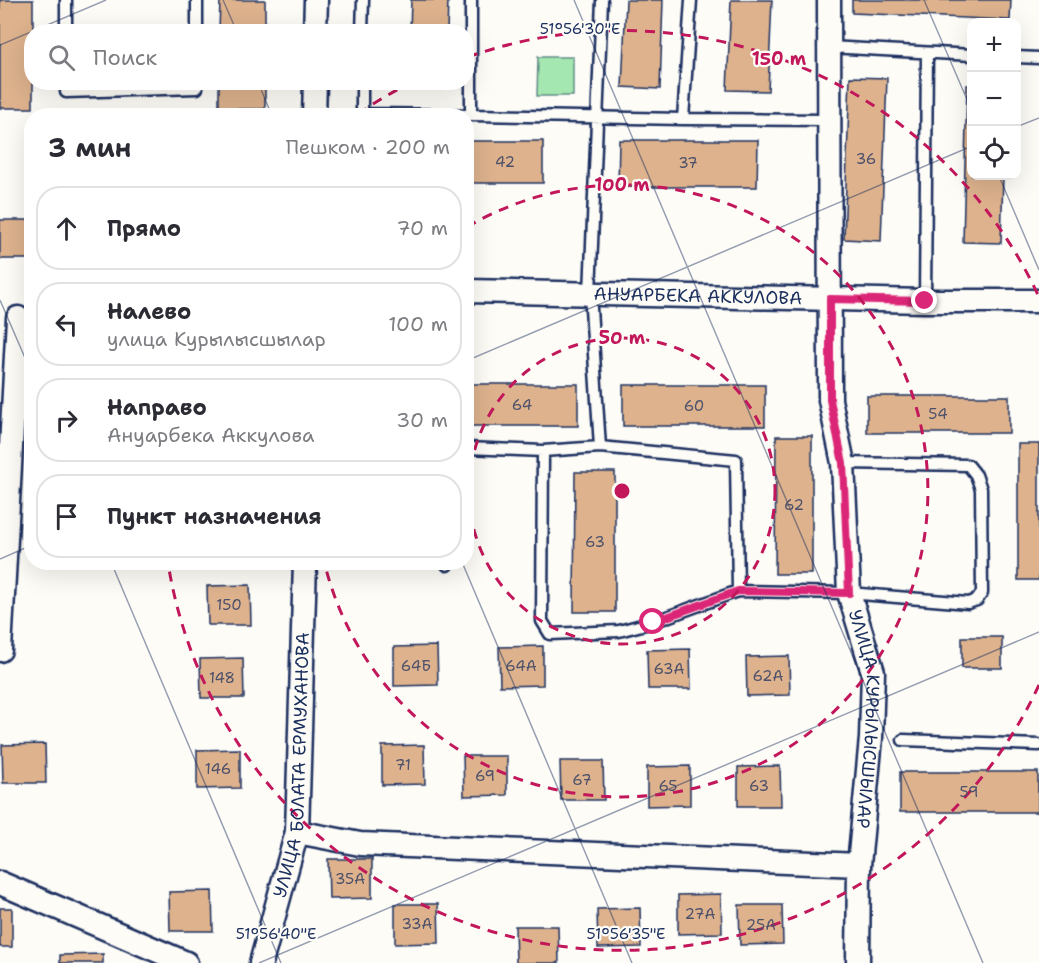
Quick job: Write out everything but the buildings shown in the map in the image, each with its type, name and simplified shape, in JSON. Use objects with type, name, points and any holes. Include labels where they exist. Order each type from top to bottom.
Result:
[{"type":"street","points":[[315,0],[315,24]]},
{"type":"street","name":"УЛИЦА КУРЫЛЫСШЫЛАР","points":[[829,0],[830,400],[843,463],[849,593],[873,672],[871,738],[859,865],[858,963]]},
{"type":"street","points":[[314,108],[315,90]]},
{"type":"street","name":"АНУАРБЕКА АККУЛОВА","points":[[474,291],[925,301],[1039,301]]},
{"type":"street","points":[[0,650],[16,318]]},
{"type":"street","name":"УЛИЦА БОЛАТА ЕРМУХАНОВА","points":[[261,963],[297,832],[305,570]]},
{"type":"street","points":[[297,832],[360,844],[859,865]]},
{"type":"street","points":[[0,883],[186,963]]},
{"type":"lane","points":[[66,0],[66,24]]},
{"type":"lane","points":[[197,0],[197,24]]},
{"type":"lane","points":[[362,24],[363,0]]},
{"type":"lane","points":[[471,0],[471,24]]},
{"type":"lane","points":[[600,447],[590,294],[602,0]]},
{"type":"lane","points":[[683,119],[691,0]]},
{"type":"lane","points":[[829,46],[967,55]]},
{"type":"lane","points":[[925,301],[927,53]]},
{"type":"lane","points":[[1021,57],[1039,58]]},
{"type":"lane","points":[[66,90],[66,92],[132,90]]},
{"type":"lane","points":[[362,90],[362,108]]},
{"type":"lane","points":[[471,90],[471,108]]},
{"type":"lane","points":[[474,115],[829,120]]},
{"type":"lane","points":[[474,448],[543,451],[600,447],[736,460],[738,591]]},
{"type":"lane","points":[[543,451],[542,621],[550,634],[620,631],[653,622],[738,591],[849,593],[969,603],[977,600],[982,593],[981,489],[976,475],[968,465],[843,463]]},
{"type":"lane","points":[[903,740],[1039,745]]},
{"type":"green space","points":[[538,57],[573,57],[573,96],[537,96]]},
{"type":"route","points":[[653,622],[738,591],[849,593],[843,463],[830,400],[830,299],[925,301]]}]
